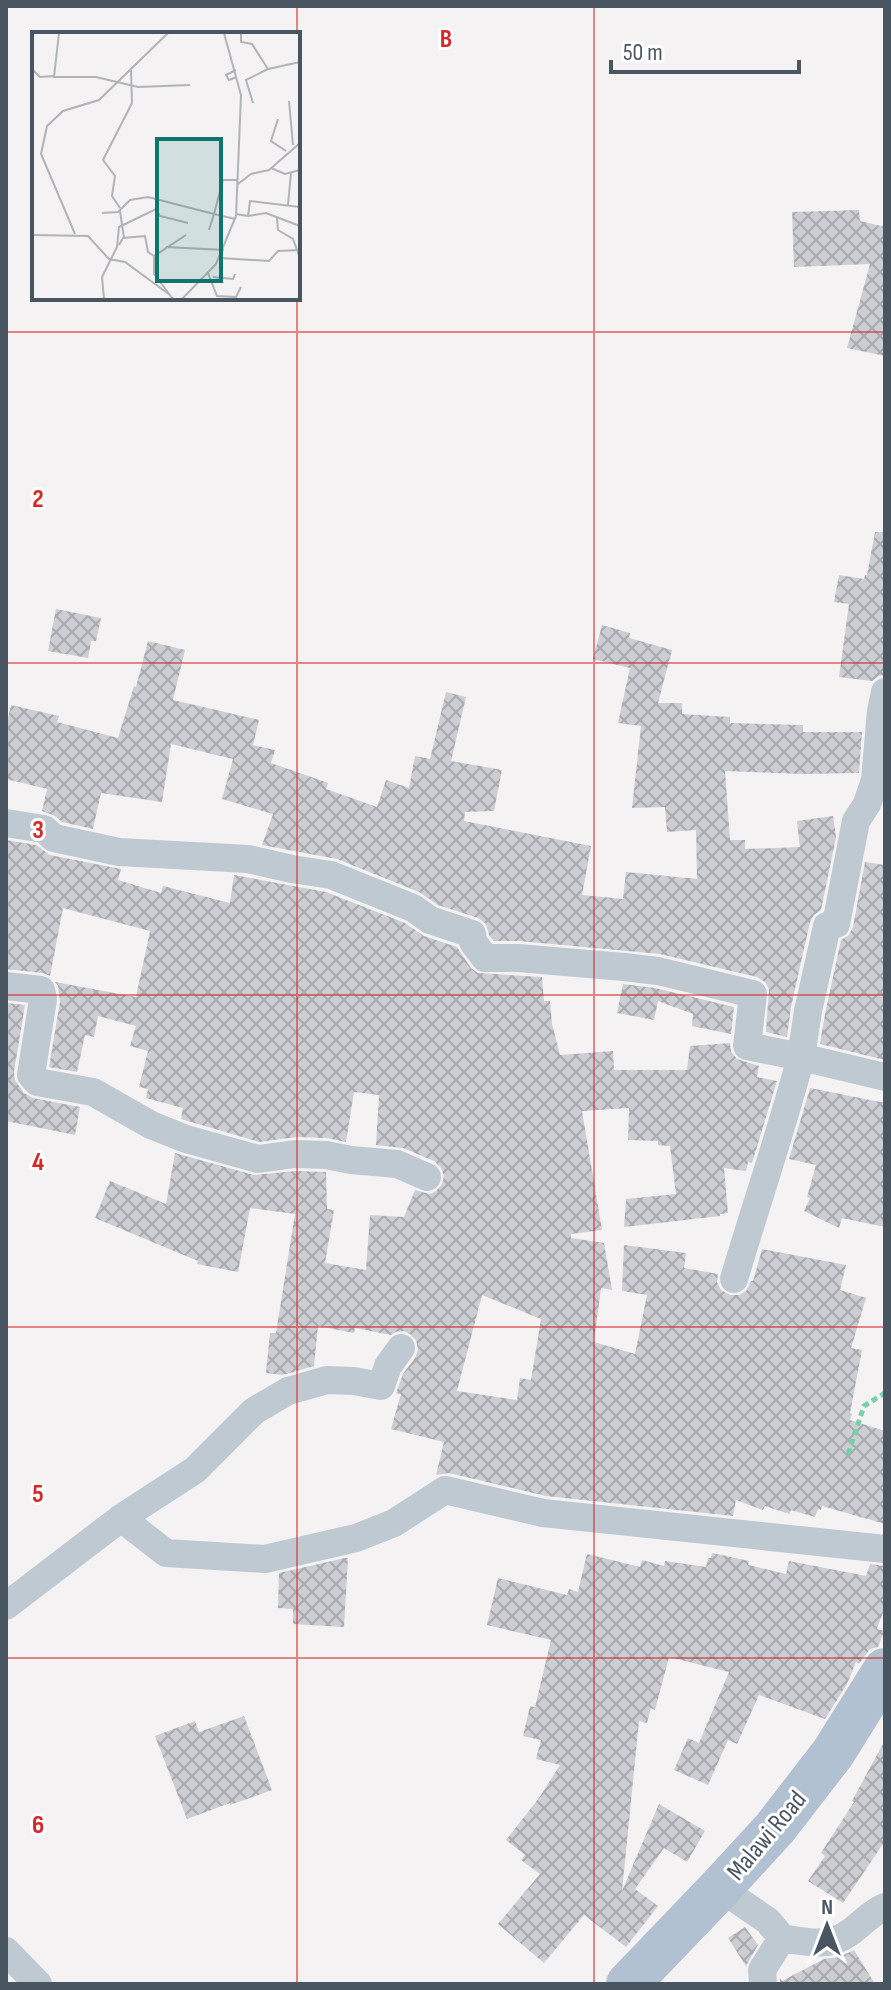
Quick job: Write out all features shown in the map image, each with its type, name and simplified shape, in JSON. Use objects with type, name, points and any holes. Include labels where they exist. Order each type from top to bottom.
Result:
[{"type":"main road","name":"Malawi Road","points":[[628,1984],[775,1828],[833,1753],[884,1675]]},
{"type":"street","points":[[734,1279],[801,1057],[827,926],[836,924],[856,821],[867,804],[875,780],[885,692]]},
{"type":"street","points":[[6,823],[44,829],[54,838],[119,852],[248,859],[331,875],[413,908],[430,920],[472,934],[473,942],[485,958],[518,958],[658,971],[753,994],[747,1046],[885,1077]]},
{"type":"street","points":[[6,986],[41,990],[43,999],[31,1075],[37,1082],[93,1092],[151,1125],[186,1139],[258,1159],[295,1154],[326,1155],[397,1164],[427,1177]]},
{"type":"street","points":[[6,1606],[121,1518],[195,1470],[254,1411],[288,1391],[327,1380],[381,1386],[388,1366],[401,1348]]},
{"type":"street","points":[[121,1518],[166,1553],[265,1559],[356,1538],[394,1523],[445,1490],[543,1513],[885,1549]]},
{"type":"street","points":[[720,1888],[768,1921],[782,1938],[811,1943],[830,1943],[848,1934],[874,1911],[885,1907]]},
{"type":"street","points":[[763,1984],[762,1970],[782,1938]]},
{"type":"street","points":[[6,1951],[38,1984]]},
{"type":"path","points":[[848,1454],[864,1406],[885,1393]]},
{"type":"building","points":[[859,210],[860,221],[885,227],[885,356],[847,348],[870,264],[794,267],[792,212]]},
{"type":"building","points":[[875,532],[885,532],[885,675],[872,681],[839,677],[849,604],[834,602],[839,575],[864,579]]},
{"type":"building","points":[[56,609],[101,618],[96,641],[91,641],[88,658],[48,651]]},
{"type":"building","points":[[602,625],[630,633],[629,638],[672,650],[658,703],[682,703],[682,714],[730,717],[730,723],[803,725],[803,732],[862,732],[859,773],[725,771],[730,840],[745,840],[745,849],[800,847],[797,821],[833,816],[836,837],[821,910],[810,922],[787,1037],[766,1032],[769,989],[757,977],[660,954],[494,941],[486,924],[478,918],[438,905],[419,892],[337,859],[262,845],[273,814],[222,799],[233,759],[171,744],[162,802],[101,793],[93,829],[62,822],[42,811],[47,789],[6,779],[6,727],[11,705],[59,716],[57,722],[118,738],[148,641],[185,650],[173,700],[259,720],[253,745],[275,750],[271,763],[328,783],[326,789],[377,807],[386,780],[409,788],[415,756],[430,759],[446,692],[466,697],[451,761],[502,770],[494,811],[465,812],[464,821],[591,846],[582,895],[623,899],[626,872],[697,879],[696,830],[667,832],[665,807],[632,808],[641,726],[618,723],[630,668],[593,659]]},
{"type":"building","points":[[6,840],[36,845],[50,855],[121,869],[118,880],[161,893],[163,886],[230,903],[234,875],[326,892],[405,923],[424,936],[457,947],[478,973],[542,977],[544,1001],[550,1001],[560,1055],[613,1051],[614,1070],[687,1070],[690,1046],[730,1043],[731,1052],[737,1059],[759,1066],[757,1077],[777,1081],[752,1163],[748,1162],[746,1171],[724,1168],[728,1213],[624,1227],[626,1199],[676,1194],[670,1146],[658,1145],[658,1141],[628,1140],[629,1108],[582,1111],[602,1230],[571,1234],[571,1238],[604,1243],[612,1290],[601,1288],[594,1342],[635,1354],[647,1295],[622,1291],[624,1245],[686,1253],[684,1268],[718,1274],[717,1282],[721,1290],[730,1295],[746,1291],[753,1281],[762,1249],[846,1265],[840,1290],[866,1298],[851,1348],[862,1350],[850,1420],[885,1431],[885,1524],[822,1506],[815,1517],[791,1510],[789,1514],[765,1506],[763,1510],[736,1500],[733,1516],[546,1496],[449,1473],[436,1475],[444,1442],[391,1429],[401,1394],[396,1393],[403,1374],[418,1350],[416,1340],[404,1331],[391,1335],[355,1328],[354,1333],[318,1326],[314,1366],[283,1375],[266,1373],[270,1333],[276,1333],[295,1214],[250,1208],[238,1272],[197,1264],[198,1261],[95,1218],[110,1181],[166,1204],[175,1153],[254,1175],[326,1172],[327,1209],[334,1210],[325,1263],[366,1270],[370,1215],[404,1217],[415,1190],[430,1194],[442,1184],[444,1176],[441,1168],[434,1161],[403,1148],[376,1145],[379,1095],[354,1092],[346,1142],[296,1137],[259,1142],[181,1119],[183,1108],[146,1098],[148,1089],[139,1087],[148,1051],[130,1046],[136,1026],[98,1016],[94,1037],[85,1035],[77,1072],[49,1067],[60,1002],[55,982],[136,997],[150,931],[63,908],[50,976],[6,969]],"holes":[[[482,1295],[541,1319],[531,1380],[520,1378],[517,1400],[457,1391]]]},
{"type":"building","points":[[865,862],[885,865],[885,1060],[820,1044],[841,940],[849,935],[853,927]]},
{"type":"building","points":[[623,984],[655,988],[734,1007],[731,1034],[692,1026],[693,1014],[658,1001],[654,1020],[617,1013]]},
{"type":"building","points":[[6,1003],[25,1005],[15,1080],[24,1093],[33,1098],[80,1107],[75,1135],[6,1121]]},
{"type":"building","points":[[810,1088],[885,1103],[885,1227],[842,1218],[839,1228],[804,1211],[810,1198],[807,1197],[816,1165],[789,1159]]},
{"type":"building","points":[[712,1553],[749,1561],[748,1565],[786,1574],[789,1561],[866,1576],[870,1564],[885,1566],[885,1607],[877,1629],[884,1631],[878,1647],[870,1649],[859,1664],[856,1662],[847,1684],[825,1719],[759,1695],[737,1744],[728,1740],[708,1785],[674,1770],[688,1738],[699,1743],[729,1672],[669,1657],[655,1710],[651,1708],[647,1723],[639,1721],[622,1891],[659,1804],[705,1831],[687,1862],[664,1848],[635,1889],[658,1906],[626,1947],[584,1915],[544,1963],[498,1924],[540,1874],[521,1860],[525,1855],[506,1840],[560,1765],[536,1759],[541,1740],[523,1736],[530,1706],[535,1707],[551,1640],[487,1625],[498,1578],[567,1595],[569,1589],[578,1592],[587,1554],[640,1567],[642,1560],[664,1566],[665,1561],[706,1567]]},
{"type":"building","points":[[348,1558],[344,1627],[293,1624],[293,1609],[278,1608],[279,1573]]},
{"type":"building","points":[[244,1716],[272,1790],[187,1819],[155,1736],[195,1721],[199,1732]]},
{"type":"building","points":[[885,1740],[885,1841],[843,1903],[808,1881],[825,1856],[821,1853],[854,1802]]},
{"type":"building","points":[[745,1927],[758,1945],[746,1966],[728,1938]]},
{"type":"building","points":[[854,1950],[875,1984],[780,1984],[780,1978],[782,1981],[824,1959]]}]
